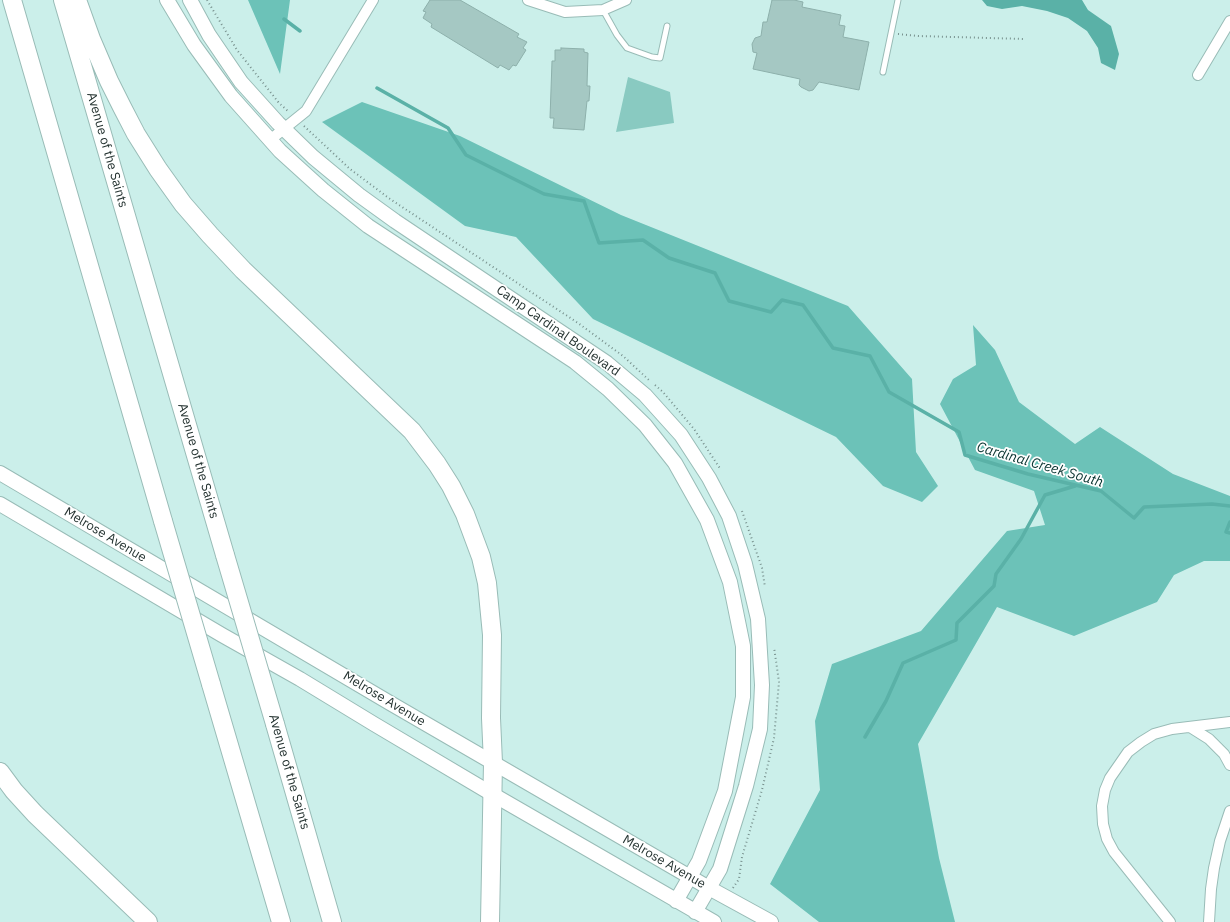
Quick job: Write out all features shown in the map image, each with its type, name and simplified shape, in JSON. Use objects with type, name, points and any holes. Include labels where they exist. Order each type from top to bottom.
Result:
[{"type":"highway","points":[[12,0],[281,922]]},
{"type":"highway","name":"Avenue of the Saints","points":[[63,0],[332,922]]},
{"type":"highway","points":[[77,0],[91,39],[109,81],[136,134],[158,169],[183,204],[210,236],[243,270],[412,431],[438,464],[465,514],[475,538],[486,584],[492,635],[491,718],[493,763],[490,922]]},
{"type":"highway","points":[[0,772],[14,791],[36,814],[148,922]]},
{"type":"street","name":"Camp Cardinal Boulevard","points":[[167,0],[194,45],[231,96],[280,151],[323,190],[368,226],[575,362],[608,389],[645,425],[679,469],[710,526],[730,582],[742,646],[743,698],[725,791],[699,861],[676,901]]},
{"type":"street","name":"Camp Cardinal Boulevard","points":[[190,0],[209,35],[241,82],[284,129],[313,157],[395,221],[607,363],[645,395],[681,435],[709,478],[729,516],[745,564],[758,619],[762,685],[760,729],[746,786],[720,869],[695,912]]},
{"type":"street","points":[[270,140],[306,111],[373,0]]},
{"type":"street","points":[[528,0],[565,12],[603,10],[626,0]]},
{"type":"street","points":[[1198,75],[1230,21]]},
{"type":"street","name":"Melrose Avenue","points":[[0,473],[212,599],[690,878],[771,922]]},
{"type":"street","name":"Melrose Avenue","points":[[0,504],[300,679],[492,794],[714,922]]},
{"type":"street","points":[[1170,922],[1114,852],[1107,839],[1103,824],[1102,806],[1105,790],[1110,778],[1128,752],[1154,734],[1172,729],[1230,722]]},
{"type":"street","points":[[1190,727],[1210,739],[1224,754],[1230,765]]},
{"type":"street","points":[[1210,922],[1211,889],[1214,868],[1220,841],[1230,810]]},
{"type":"lane","points":[[883,72],[898,0]]},
{"type":"lane","points":[[603,10],[617,34],[628,48],[652,57],[660,58],[666,26]]},
{"type":"path","points":[[207,0],[237,50],[279,103],[350,169],[390,199],[578,323],[623,356],[663,392],[694,429],[722,474]]},
{"type":"path","points":[[891,33],[918,36],[1025,39]]},
{"type":"path","points":[[739,506],[743,512],[762,568],[765,591]]},
{"type":"path","points":[[736,884],[739,879],[742,857],[762,790],[774,738],[779,682],[773,644]]},
{"type":"green space","points":[[628,77],[670,92],[674,123],[616,132]]},
{"type":"shaded area","points":[[248,0],[290,0],[280,74]]},
{"type":"shaded area","points":[[982,0],[1082,0],[1088,10],[1111,26],[1119,54],[1115,70],[1101,63],[1098,48],[1087,31],[1068,18],[1047,11],[1022,6],[1002,9],[987,6]]},
{"type":"shaded area","points":[[362,102],[460,136],[621,215],[848,306],[912,379],[916,452],[938,486],[922,502],[883,486],[836,437],[593,319],[516,237],[465,226],[322,122]]},
{"type":"shaded area","points":[[973,325],[995,350],[1019,402],[1075,444],[1100,427],[1173,474],[1230,496],[1230,561],[1204,561],[1174,575],[1157,602],[1074,636],[997,607],[918,744],[939,858],[955,922],[819,922],[770,884],[820,790],[815,721],[832,664],[921,631],[1007,531],[1045,525],[1034,491],[975,470],[940,404],[953,379],[976,365]]},
{"type":"building","points":[[430,0],[460,0],[519,34],[517,37],[527,42],[523,48],[526,50],[516,66],[513,65],[509,70],[500,65],[498,68],[431,27],[432,24],[423,18],[426,12],[423,11]]},
{"type":"building","points":[[772,0],[794,0],[803,2],[802,7],[841,15],[839,25],[845,26],[843,37],[869,42],[859,90],[819,82],[813,90],[809,91],[799,85],[800,79],[753,69],[757,53],[753,52],[752,44],[755,38],[761,36],[763,22],[767,22]]},
{"type":"building","points":[[561,48],[584,49],[584,52],[588,53],[587,86],[590,86],[584,130],[553,128],[554,118],[550,118],[552,61],[555,61],[555,50],[561,50]]},
{"type":"waterway","name":"Cardinal Creek South","points":[[284,19],[300,31]]},
{"type":"waterway","name":"Cardinal Creek South","points":[[377,88],[448,128],[466,155],[544,194],[584,201],[599,243],[643,240],[669,258],[715,273],[729,301],[771,312],[782,300],[803,305],[833,348],[870,356],[889,392],[959,432],[965,455],[1028,474],[1101,491],[1134,518],[1144,507],[1212,504],[1230,506]]},
{"type":"waterway","points":[[865,737],[886,701],[903,663],[956,640],[957,623],[994,586],[996,574],[1021,539],[1045,495],[1075,486]]},
{"type":"waterway","name":"Cardinal Creek South","points":[[1230,522],[1226,532],[1230,533]]}]
